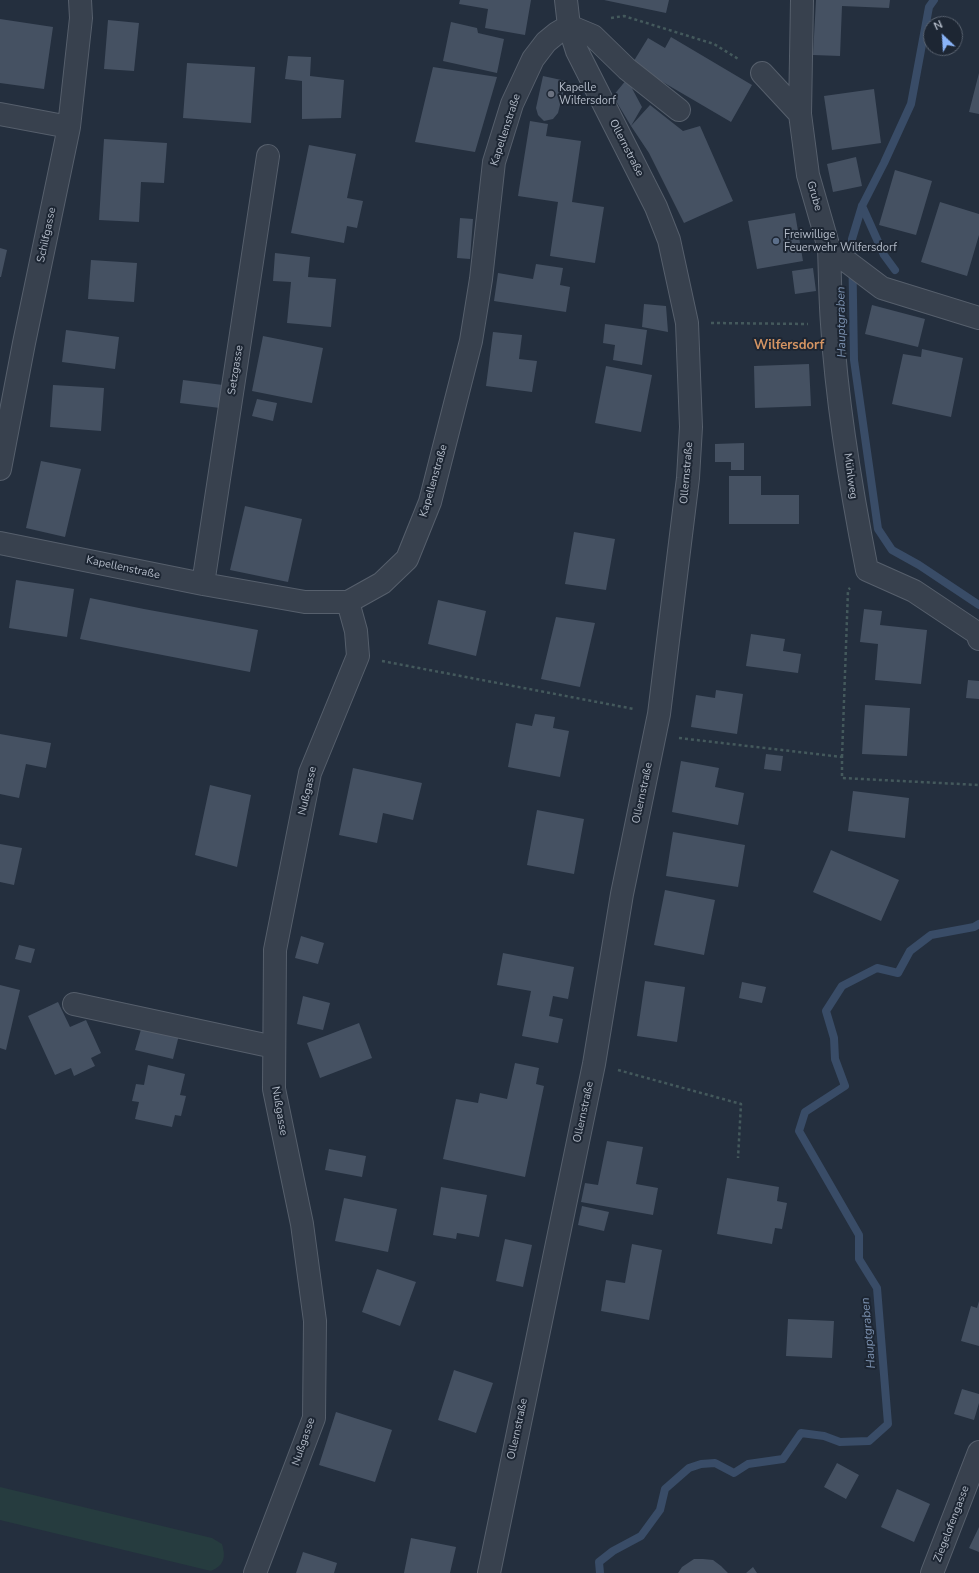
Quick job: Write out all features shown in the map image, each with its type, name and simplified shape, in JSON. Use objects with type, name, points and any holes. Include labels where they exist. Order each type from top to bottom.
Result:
[{"type":"street","name":"Schilfgasse","points":[[0,469],[24,343],[69,127],[81,18],[80,0]]},
{"type":"street","name":"Ollernstraße","points":[[489,1573],[594,1064],[622,894],[659,714],[688,478],[691,427],[687,322],[669,240],[656,207],[577,51],[569,26],[566,0]]},
{"type":"street","name":"Grube","points":[[802,0],[800,114],[808,175],[836,253]]},
{"type":"street","points":[[569,26],[593,36],[627,69],[679,110]]},
{"type":"street","name":"Kapellenstraße","points":[[0,543],[203,584],[305,602],[348,602],[382,583],[407,559],[430,502],[471,340],[481,279],[494,162],[512,104],[533,59],[546,42],[569,26]]},
{"type":"street","points":[[762,73],[800,114]]},
{"type":"street","points":[[0,114],[69,127]]},
{"type":"street","name":"Setzgasse","points":[[203,584],[268,156]]},
{"type":"street","points":[[836,253],[882,288],[979,318]]},
{"type":"street","name":"Mühlweg","points":[[836,253],[832,324],[839,399],[853,498],[867,570]]},
{"type":"street","points":[[867,570],[914,591],[977,633],[979,639]]},
{"type":"street","name":"Nußgasse","points":[[256,1573],[314,1418],[315,1321],[302,1224],[274,1088],[275,950],[310,773],[358,656],[356,631],[348,602]]},
{"type":"street","points":[[74,1004],[274,1048]]},
{"type":"street","name":"Ziegelofengasse","points":[[940,1571],[979,1452]]},
{"type":"path","points":[[610,18],[624,16],[714,44],[762,73]]},
{"type":"path","points":[[687,322],[832,324]]},
{"type":"path","points":[[867,570],[848,590],[842,778],[979,785]]},
{"type":"path","points":[[394,664],[659,714]]},
{"type":"path","points":[[655,735],[842,757]]},
{"type":"path","points":[[594,1064],[741,1104],[738,1158]]},
{"type":"green space","points":[[0,1487],[212,1538],[222,1544],[224,1557],[221,1564],[211,1571],[0,1520]]},
{"type":"building","points":[[460,0],[531,0],[525,35],[485,28],[488,9],[459,4]]},
{"type":"building","points":[[604,0],[669,0],[666,13]]},
{"type":"building","points":[[816,0],[890,0],[889,8],[842,6],[840,56],[813,55]]},
{"type":"building","points":[[0,19],[53,27],[44,89],[0,83]]},
{"type":"building","points":[[108,20],[139,23],[134,71],[104,69]]},
{"type":"building","points":[[451,22],[477,28],[478,33],[504,39],[497,73],[443,61]]},
{"type":"building","points":[[671,37],[752,85],[731,122],[632,64],[648,38],[665,48]]},
{"type":"building","points":[[288,56],[311,57],[310,76],[344,80],[341,118],[302,119],[302,81],[285,79]]},
{"type":"building","points":[[187,63],[255,67],[251,123],[183,118]]},
{"type":"building","points":[[433,67],[497,77],[475,152],[415,142]]},
{"type":"building","points":[[979,73],[979,114],[969,112]]},
{"type":"building","name":"Kapelle Wilfersdorf","points":[[543,76],[566,81],[558,113],[553,119],[544,121],[538,115],[536,108]]},
{"type":"building","points":[[627,79],[642,107],[631,126],[613,96]]},
{"type":"building","points":[[874,89],[881,143],[832,150],[824,96]]},
{"type":"building","points":[[650,105],[683,131],[700,126],[733,201],[684,223],[649,153],[631,126]]},
{"type":"building","points":[[530,121],[548,124],[546,136],[581,141],[572,202],[604,207],[595,263],[550,256],[558,202],[518,196]]},
{"type":"building","points":[[104,139],[167,143],[164,183],[141,182],[139,222],[99,220]]},
{"type":"building","points":[[309,145],[356,154],[347,198],[363,201],[357,228],[347,226],[344,243],[291,233]]},
{"type":"building","points":[[856,157],[862,186],[833,192],[827,164]]},
{"type":"building","points":[[895,170],[932,181],[916,235],[879,225]]},
{"type":"building","points":[[940,202],[979,214],[979,235],[967,276],[921,262]]},
{"type":"building","name":"Freiwillige Feuerwehr Wilfersdorf","points":[[795,213],[803,261],[757,269],[748,221]]},
{"type":"building","points":[[460,218],[473,219],[470,259],[457,258]]},
{"type":"building","points":[[0,248],[7,250],[1,277],[0,277]]},
{"type":"building","points":[[275,253],[310,257],[308,277],[336,279],[331,327],[287,323],[291,282],[273,281]]},
{"type":"building","points":[[91,260],[137,263],[134,302],[88,299]]},
{"type":"building","points":[[536,264],[563,268],[560,285],[570,287],[566,312],[494,301],[498,273],[533,279]]},
{"type":"building","points":[[813,268],[816,291],[795,294],[792,271]]},
{"type":"building","points":[[644,304],[666,306],[668,332],[642,327]]},
{"type":"building","points":[[872,305],[925,319],[918,347],[865,334]]},
{"type":"building","points":[[605,324],[647,330],[642,365],[613,360],[615,345],[603,343]]},
{"type":"building","points":[[66,330],[119,337],[115,369],[62,362]]},
{"type":"building","points":[[493,332],[522,335],[519,359],[537,361],[532,392],[486,386]]},
{"type":"building","points":[[263,336],[323,348],[312,403],[252,391]]},
{"type":"building","points":[[922,349],[963,358],[951,417],[892,404],[903,354],[921,357]]},
{"type":"building","points":[[809,364],[811,406],[755,408],[754,366]]},
{"type":"building","points":[[606,366],[652,375],[641,432],[595,423]]},
{"type":"building","points":[[183,380],[223,385],[220,408],[180,403]]},
{"type":"building","points":[[53,385],[104,388],[101,431],[50,427]]},
{"type":"building","points":[[257,399],[277,403],[273,421],[252,416]]},
{"type":"building","points":[[744,443],[744,470],[731,470],[731,462],[715,462],[715,444]]},
{"type":"building","points":[[41,461],[81,469],[65,537],[26,528]]},
{"type":"building","points":[[729,476],[761,476],[761,495],[799,495],[799,524],[729,524]]},
{"type":"building","points":[[245,506],[302,519],[288,582],[230,570]]},
{"type":"building","points":[[574,532],[615,539],[606,590],[565,584]]},
{"type":"building","points":[[16,580],[74,589],[67,637],[9,628]]},
{"type":"building","points":[[90,598],[258,630],[250,672],[80,639]]},
{"type":"building","points":[[438,600],[486,611],[476,656],[428,644]]},
{"type":"building","points":[[864,609],[882,611],[880,625],[927,630],[921,684],[875,680],[878,644],[860,642]]},
{"type":"building","points":[[556,617],[595,623],[580,687],[541,679]]},
{"type":"building","points":[[751,634],[785,639],[783,651],[801,654],[798,673],[746,666]]},
{"type":"building","points":[[968,680],[979,681],[979,699],[966,698]]},
{"type":"building","points":[[716,690],[743,694],[737,734],[691,727],[696,695],[715,698]]},
{"type":"building","points":[[865,705],[910,708],[907,756],[862,754]]},
{"type":"building","points":[[535,714],[555,717],[553,728],[569,731],[560,777],[508,767],[516,723],[532,726]]},
{"type":"building","points":[[0,734],[51,743],[46,768],[26,764],[19,798],[0,794]]},
{"type":"building","points":[[766,754],[783,756],[781,771],[764,769]]},
{"type":"building","points":[[681,761],[719,768],[715,787],[744,793],[738,825],[672,812]]},
{"type":"building","points":[[353,768],[422,783],[413,820],[383,813],[377,843],[339,835]]},
{"type":"building","points":[[210,785],[251,795],[237,867],[195,855]]},
{"type":"building","points":[[853,791],[909,798],[905,838],[848,831]]},
{"type":"building","points":[[537,810],[584,819],[574,874],[527,865]]},
{"type":"building","points":[[673,832],[745,845],[738,887],[666,876]]},
{"type":"building","points":[[0,844],[22,848],[14,885],[0,882]]},
{"type":"building","points":[[831,850],[899,880],[881,921],[813,892]]},
{"type":"building","points":[[665,890],[715,900],[704,955],[654,945]]},
{"type":"building","points":[[301,936],[324,943],[318,964],[295,958]]},
{"type":"building","points":[[19,945],[35,949],[31,963],[15,959]]},
{"type":"building","points":[[503,953],[574,967],[568,999],[553,996],[549,1016],[563,1019],[558,1043],[522,1036],[531,991],[497,985]]},
{"type":"building","points":[[645,981],[685,987],[677,1042],[637,1036]]},
{"type":"building","points":[[742,982],[766,987],[762,1003],[739,998]]},
{"type":"building","points":[[0,985],[20,990],[6,1050],[0,1048]]},
{"type":"building","points":[[303,996],[330,1003],[323,1030],[297,1024]]},
{"type":"building","points":[[58,1002],[70,1027],[86,1020],[101,1053],[91,1058],[95,1066],[74,1076],[71,1068],[55,1075],[28,1016]]},
{"type":"building","points":[[359,1023],[372,1058],[320,1078],[307,1043]]},
{"type":"building","points":[[142,1026],[179,1035],[173,1059],[135,1050]]},
{"type":"building","points":[[515,1063],[539,1068],[536,1084],[544,1086],[525,1177],[443,1159],[456,1099],[478,1103],[480,1093],[507,1099]]},
{"type":"building","points":[[148,1065],[185,1074],[180,1095],[186,1096],[181,1116],[175,1115],[172,1127],[135,1119],[139,1102],[132,1101],[136,1084],[144,1085]]},
{"type":"building","points":[[607,1141],[643,1147],[636,1184],[658,1188],[653,1215],[581,1202],[585,1183],[598,1185]]},
{"type":"building","points":[[329,1149],[366,1156],[362,1177],[325,1170]]},
{"type":"building","points":[[727,1178],[779,1187],[777,1201],[787,1203],[782,1229],[775,1228],[772,1244],[717,1234]]},
{"type":"building","points":[[441,1187],[487,1195],[479,1237],[457,1233],[456,1239],[433,1235]]},
{"type":"building","points":[[344,1198],[397,1209],[388,1252],[335,1241]]},
{"type":"building","points":[[582,1206],[609,1212],[604,1231],[578,1225]]},
{"type":"building","points":[[505,1239],[532,1245],[523,1287],[496,1281]]},
{"type":"building","points":[[632,1244],[662,1250],[649,1320],[601,1311],[606,1280],[625,1283]]},
{"type":"building","points":[[377,1269],[416,1282],[400,1326],[362,1312]]},
{"type":"building","points":[[979,1301],[979,1346],[961,1341],[971,1306],[977,1308]]},
{"type":"building","points":[[788,1319],[834,1321],[832,1358],[786,1356]]},
{"type":"building","points":[[454,1370],[493,1383],[476,1433],[438,1420]]},
{"type":"building","points":[[962,1389],[979,1394],[979,1403],[974,1420],[954,1414]]},
{"type":"building","points":[[336,1412],[392,1430],[375,1482],[319,1465]]},
{"type":"building","points":[[837,1463],[859,1475],[846,1499],[824,1487]]},
{"type":"building","points":[[897,1489],[930,1504],[914,1542],[881,1527]]},
{"type":"building","points":[[979,1527],[979,1552],[969,1548]]},
{"type":"building","points":[[411,1538],[456,1547],[450,1573],[404,1573]]},
{"type":"building","points":[[303,1552],[337,1563],[334,1573],[296,1573]]},
{"type":"building","points":[[694,1559],[713,1560],[728,1573],[678,1573],[682,1567]]},
{"type":"building","points":[[753,1567],[757,1573],[746,1573]]},
{"type":"waterway","name":"Hauptgraben","points":[[934,0],[929,7],[911,104],[884,163],[862,206],[852,239],[854,360],[878,529],[892,550],[919,565],[979,605]]},
{"type":"waterway","points":[[862,206],[884,255],[895,270]]},
{"type":"waterway","name":"Hauptgraben","points":[[600,1573],[599,1562],[613,1551],[641,1536],[660,1510],[665,1489],[689,1468],[701,1464],[715,1463],[734,1473],[748,1464],[783,1459],[801,1433],[824,1436],[840,1442],[869,1441],[888,1424],[877,1288],[859,1259],[859,1235],[799,1131],[805,1112],[845,1086],[835,1059],[834,1038],[826,1011],[842,986],[877,968],[898,973],[910,951],[931,935],[974,927],[979,924]]},
{"type":"place","name":"Kapelle Wilfersdorf","points":[[551,94]]},
{"type":"place","name":"Freiwillige Feuerwehr Wilfersdorf","points":[[776,241]]},
{"type":"district","name":"Wilfersdorf","points":[[789,346]]}]
